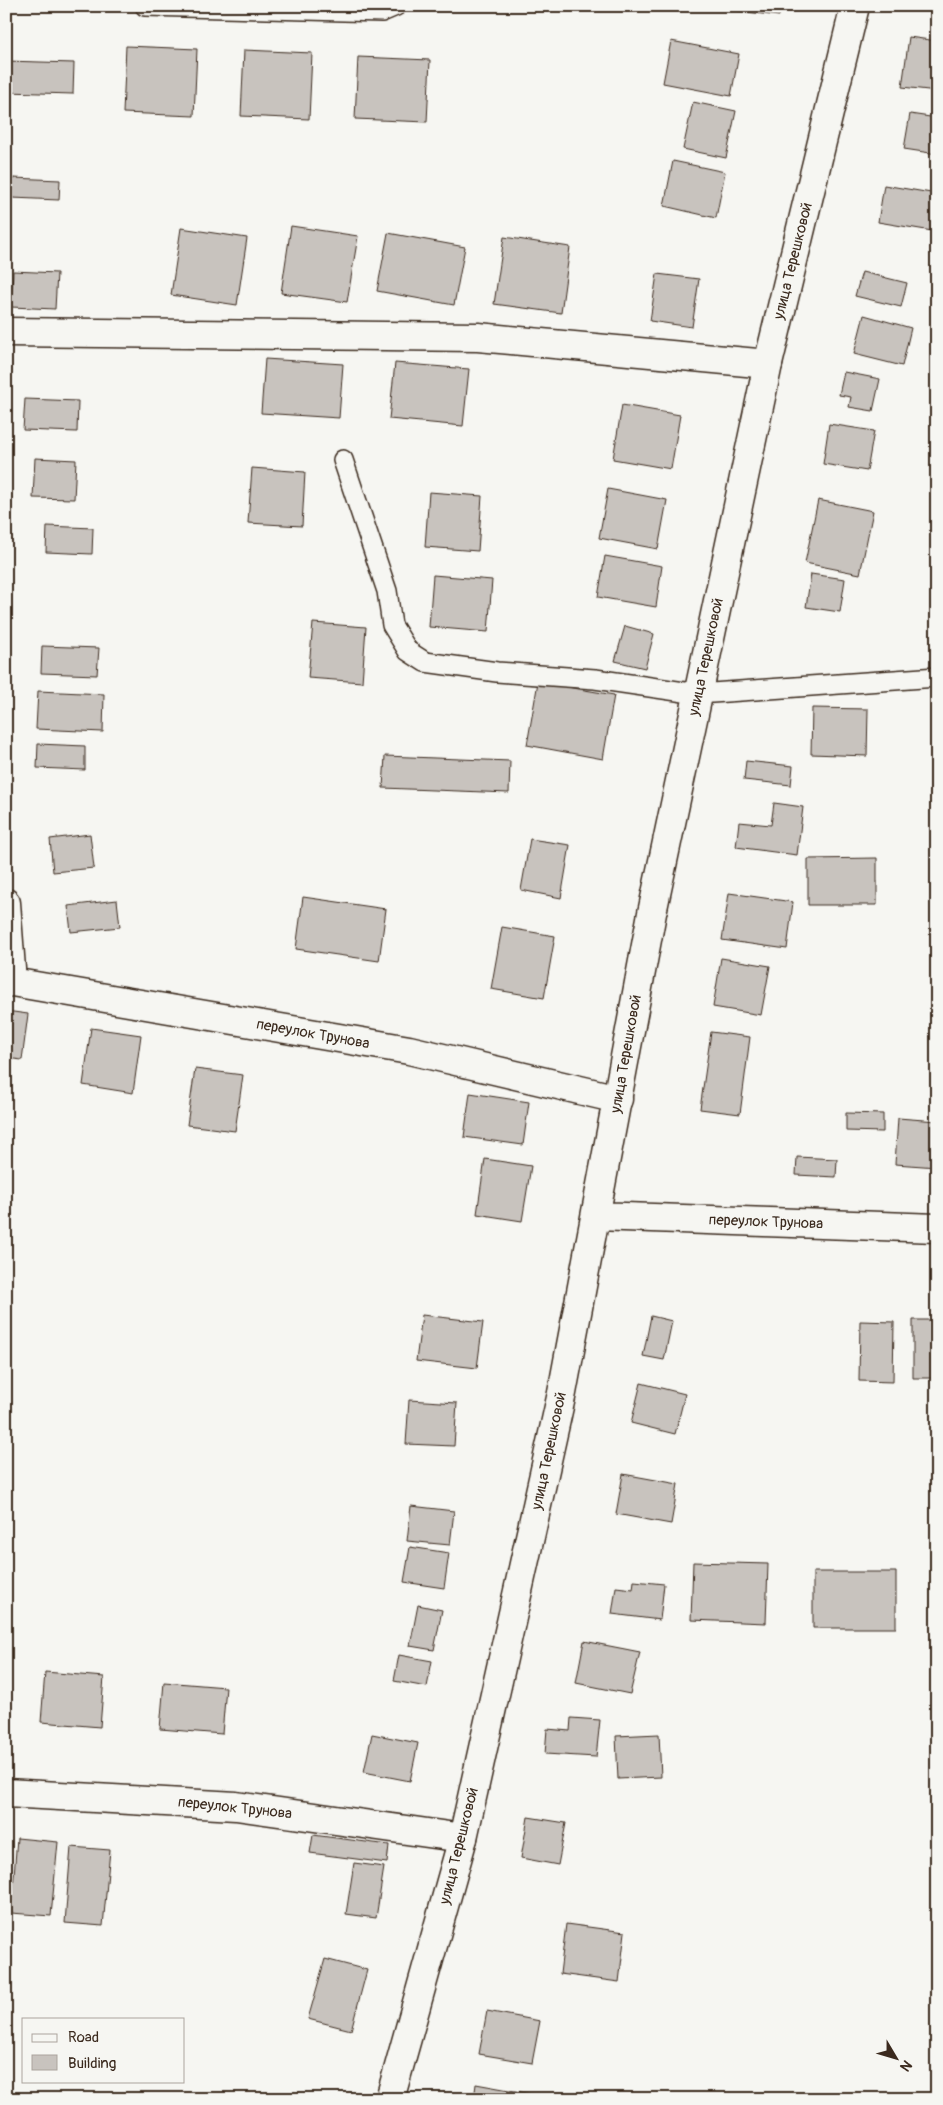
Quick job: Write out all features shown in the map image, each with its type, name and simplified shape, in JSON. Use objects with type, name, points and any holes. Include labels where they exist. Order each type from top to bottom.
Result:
[{"type":"street","name":"улица Терешковой","points":[[390,2099],[463,1838],[562,1393],[652,913],[698,694],[768,364],[855,6]]},
{"type":"street","points":[[6,332],[478,337],[768,364]]},
{"type":"street","points":[[6,903],[9,982]]},
{"type":"street","name":"переулок Трунова","points":[[9,982],[409,1050],[618,1098]]},
{"type":"street","name":"переулок Трунова","points":[[596,1216],[937,1228]]},
{"type":"street","name":"переулок Трунова","points":[[6,1793],[236,1806],[463,1838]]},
{"type":"lane","points":[[145,6],[382,12],[396,6]]},
{"type":"lane","points":[[343,460],[387,591],[392,625],[408,651],[425,662],[497,672],[595,679],[698,694],[937,677]]},
{"type":"building","points":[[738,6],[781,6],[779,16],[738,11]]},
{"type":"building","points":[[909,37],[937,41],[937,91],[902,87]]},
{"type":"building","points":[[671,41],[739,54],[731,96],[663,83]]},
{"type":"building","points":[[126,46],[197,49],[194,116],[123,113]]},
{"type":"building","points":[[244,50],[312,53],[309,119],[241,116]]},
{"type":"building","points":[[358,57],[430,60],[427,122],[355,119]]},
{"type":"building","points":[[6,61],[74,63],[73,94],[6,92]]},
{"type":"building","points":[[693,102],[736,111],[726,158],[683,149]]},
{"type":"building","points":[[910,114],[937,118],[937,154],[904,149]]},
{"type":"building","points":[[673,161],[725,172],[716,218],[664,206]]},
{"type":"building","points":[[13,178],[60,180],[59,200],[12,198]]},
{"type":"building","points":[[884,185],[937,194],[932,231],[878,222]]},
{"type":"building","points":[[291,226],[358,236],[347,302],[281,293]]},
{"type":"building","points":[[181,228],[247,238],[237,305],[171,295]]},
{"type":"building","points":[[388,233],[465,247],[454,305],[377,291]]},
{"type":"building","points":[[504,237],[570,247],[561,313],[494,304]]},
{"type":"building","points":[[13,271],[57,273],[55,309],[11,307]]},
{"type":"building","points":[[862,272],[907,283],[901,307],[855,296]]},
{"type":"building","points":[[657,274],[699,279],[692,327],[650,321]]},
{"type":"building","points":[[864,315],[911,328],[902,366],[854,354]]},
{"type":"building","points":[[265,359],[343,364],[339,418],[261,413]]},
{"type":"building","points":[[395,363],[469,369],[463,426],[389,419]]},
{"type":"building","points":[[844,372],[880,379],[873,411],[849,407],[851,397],[839,395]]},
{"type":"building","points":[[25,399],[78,401],[77,432],[23,430]]},
{"type":"building","points":[[622,405],[680,415],[671,469],[613,459]]},
{"type":"building","points":[[829,424],[874,431],[867,471],[823,464]]},
{"type":"building","points":[[35,458],[76,460],[74,499],[33,498]]},
{"type":"building","points":[[252,468],[305,472],[302,526],[248,523]]},
{"type":"building","points":[[608,489],[667,500],[658,549],[599,538]]},
{"type":"building","points":[[429,492],[482,496],[478,551],[425,547]]},
{"type":"building","points":[[818,500],[873,511],[860,574],[805,563]]},
{"type":"building","points":[[47,526],[93,528],[92,554],[46,552]]},
{"type":"building","points":[[605,556],[662,566],[656,607],[598,597]]},
{"type":"building","points":[[811,574],[845,579],[840,612],[806,607]]},
{"type":"building","points":[[433,575],[492,580],[488,632],[429,627]]},
{"type":"building","points":[[313,623],[366,627],[362,682],[308,678]]},
{"type":"building","points":[[625,626],[654,634],[645,668],[615,661]]},
{"type":"building","points":[[42,646],[99,648],[97,675],[41,673]]},
{"type":"building","points":[[538,682],[614,695],[603,759],[527,745]]},
{"type":"building","points":[[38,691],[104,694],[103,732],[36,729]]},
{"type":"building","points":[[812,708],[868,709],[867,756],[811,754]]},
{"type":"building","points":[[38,744],[85,746],[85,770],[37,768]]},
{"type":"building","points":[[385,756],[510,761],[509,793],[383,788]]},
{"type":"building","points":[[746,761],[793,766],[791,785],[744,780]]},
{"type":"building","points":[[774,803],[803,807],[797,855],[736,847],[739,822],[771,825]]},
{"type":"building","points":[[90,834],[94,868],[53,872],[50,839]]},
{"type":"building","points":[[530,839],[570,845],[561,898],[521,890]]},
{"type":"building","points":[[877,858],[877,905],[808,905],[808,859]]},
{"type":"building","points":[[729,893],[793,902],[787,949],[722,940]]},
{"type":"building","points":[[303,897],[386,909],[379,961],[296,949]]},
{"type":"building","points":[[117,900],[120,927],[71,932],[68,906]]},
{"type":"building","points":[[502,927],[555,936],[544,998],[491,989]]},
{"type":"building","points":[[721,958],[770,966],[761,1015],[713,1007]]},
{"type":"building","points":[[6,1011],[28,1014],[22,1060],[6,1058]]},
{"type":"building","points":[[91,1028],[141,1035],[133,1093],[83,1085]]},
{"type":"building","points":[[711,1032],[750,1037],[740,1114],[700,1109]]},
{"type":"building","points":[[195,1069],[243,1075],[235,1131],[187,1125]]},
{"type":"building","points":[[470,1093],[529,1102],[523,1145],[464,1137]]},
{"type":"building","points":[[846,1113],[883,1114],[883,1132],[846,1131]]},
{"type":"building","points":[[898,1118],[937,1121],[937,1167],[895,1164]]},
{"type":"building","points":[[797,1157],[837,1159],[836,1177],[796,1175]]},
{"type":"building","points":[[485,1159],[531,1166],[522,1221],[477,1214]]},
{"type":"building","points":[[422,1315],[483,1322],[477,1368],[416,1361]]},
{"type":"building","points":[[651,1316],[672,1321],[664,1360],[643,1356]]},
{"type":"building","points":[[913,1320],[937,1320],[937,1378],[913,1378]]},
{"type":"building","points":[[860,1321],[894,1322],[893,1382],[859,1381]]},
{"type":"building","points":[[641,1383],[685,1394],[675,1434],[631,1423]]},
{"type":"building","points":[[409,1400],[457,1403],[454,1446],[406,1444]]},
{"type":"building","points":[[623,1474],[678,1484],[671,1524],[616,1514]]},
{"type":"building","points":[[411,1506],[454,1511],[450,1545],[407,1541]]},
{"type":"building","points":[[410,1547],[449,1553],[444,1588],[404,1582]]},
{"type":"building","points":[[693,1562],[768,1564],[766,1623],[691,1620]]},
{"type":"building","points":[[813,1572],[896,1572],[896,1628],[813,1628]]},
{"type":"building","points":[[634,1581],[664,1584],[660,1620],[612,1614],[616,1587],[633,1589]]},
{"type":"building","points":[[418,1605],[442,1610],[434,1650],[410,1646]]},
{"type":"building","points":[[584,1641],[640,1652],[630,1694],[576,1683]]},
{"type":"building","points":[[399,1655],[432,1661],[427,1687],[394,1681]]},
{"type":"building","points":[[45,1672],[104,1677],[100,1727],[41,1722]]},
{"type":"building","points":[[164,1682],[226,1687],[222,1734],[160,1729]]},
{"type":"building","points":[[571,1718],[600,1720],[596,1757],[545,1754],[547,1729],[570,1731]]},
{"type":"building","points":[[372,1734],[418,1743],[410,1781],[364,1772]]},
{"type":"building","points":[[659,1734],[661,1777],[618,1779],[616,1736]]},
{"type":"building","points":[[528,1817],[566,1823],[558,1865],[521,1858]]},
{"type":"building","points":[[313,1835],[389,1845],[387,1863],[310,1853]]},
{"type":"building","points":[[17,1838],[58,1842],[51,1916],[11,1913]]},
{"type":"building","points":[[71,1847],[110,1850],[103,1926],[65,1923]]},
{"type":"building","points":[[354,1863],[384,1867],[376,1918],[346,1914]]},
{"type":"building","points":[[566,1924],[625,1932],[619,1982],[560,1974]]},
{"type":"building","points":[[325,1959],[367,1970],[351,2030],[308,2019]]},
{"type":"building","points":[[487,2011],[540,2021],[532,2063],[479,2054]]},
{"type":"building","points":[[476,2084],[548,2097],[548,2099],[474,2099]]}]
